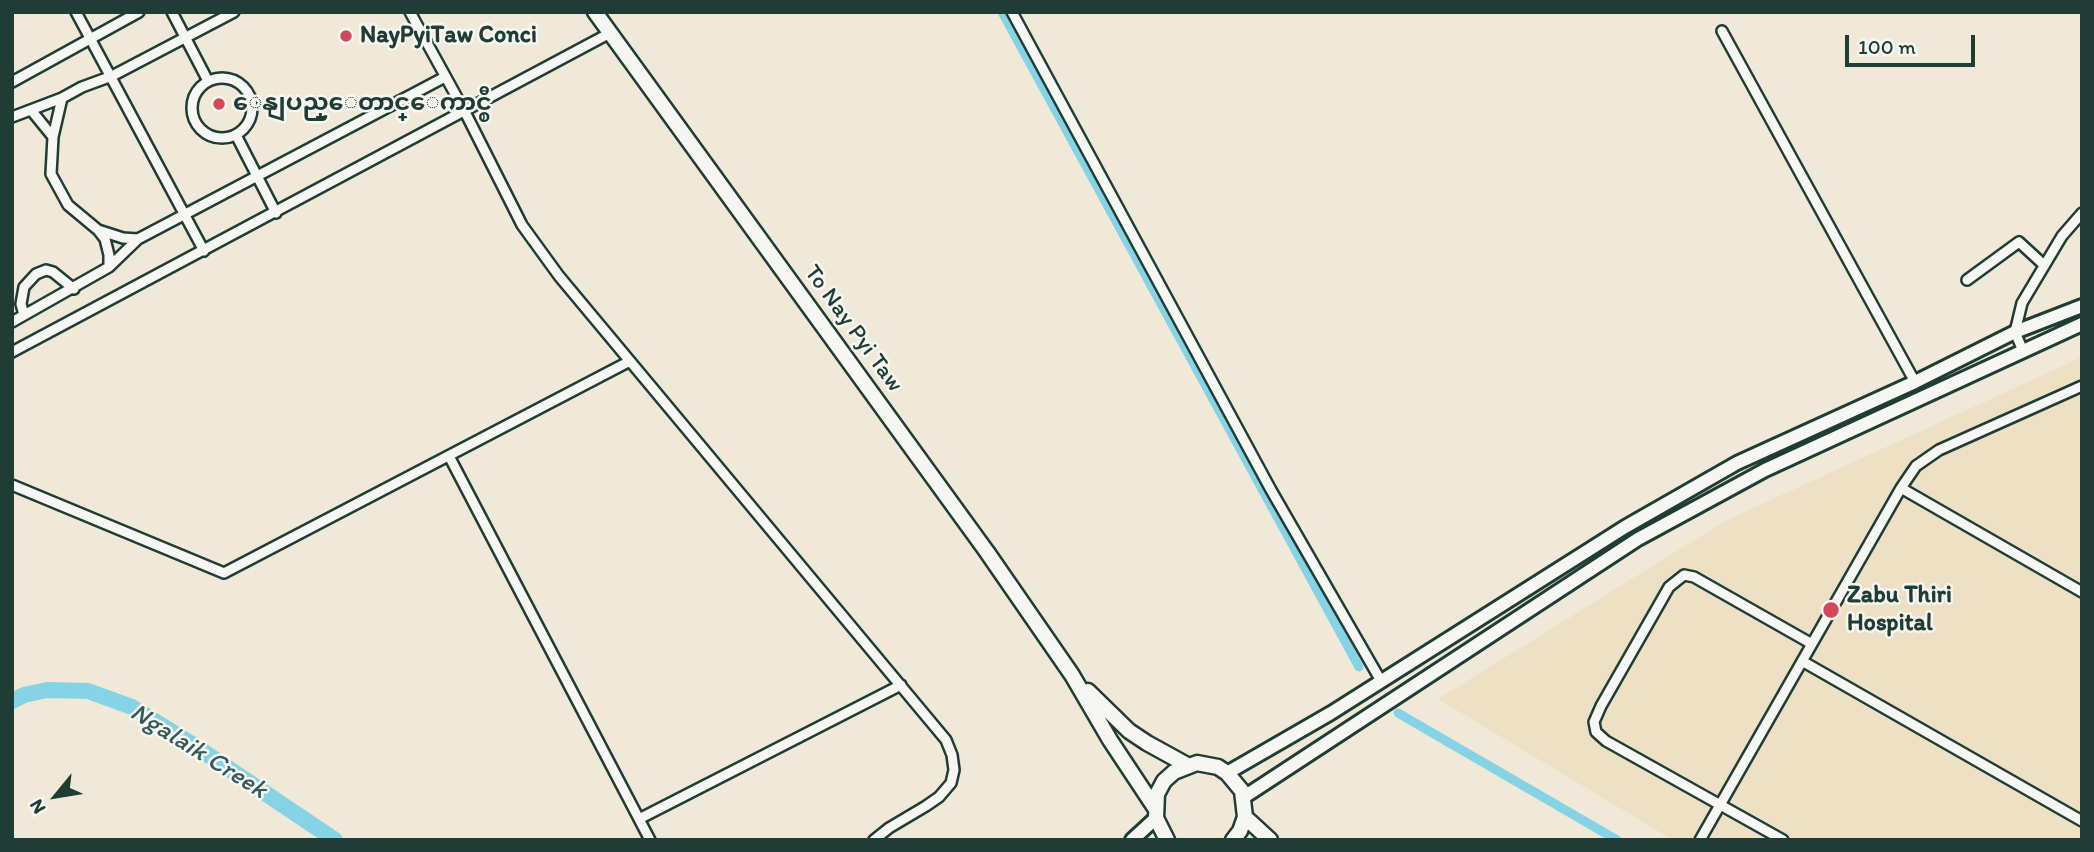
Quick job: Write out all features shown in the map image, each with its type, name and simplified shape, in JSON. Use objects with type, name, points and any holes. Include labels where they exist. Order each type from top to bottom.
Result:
[{"type":"main road","name":"To Nay Pyi Taw","points":[[595,12],[988,552],[1072,675]]},
{"type":"main road","points":[[1227,773],[1287,740],[1625,527],[1737,463],[1915,382],[2015,332],[2082,306]]},
{"type":"main road","points":[[1244,797],[1638,539],[1765,470],[2082,324]]},
{"type":"main road","points":[[1072,675],[1129,731],[1187,765]]},
{"type":"main road","points":[[1072,675],[1155,813],[1167,840]]},
{"type":"main road","points":[[1132,840],[1155,813],[1157,794],[1164,782],[1187,765],[1208,764],[1227,773],[1239,786],[1244,797],[1245,817],[1233,840]]},
{"type":"main road","points":[[1245,817],[1270,840]]},
{"type":"street","points":[[76,12],[204,251]]},
{"type":"street","points":[[12,82],[139,12]]},
{"type":"street","points":[[172,12],[208,81]]},
{"type":"street","points":[[12,117],[111,76],[234,12]]},
{"type":"street","points":[[410,12],[465,112],[522,225],[559,276],[946,740],[954,770],[951,783],[939,797],[874,840]]},
{"type":"street","points":[[1012,12],[1271,490],[1381,681]]},
{"type":"street","points":[[1722,31],[1915,382]]},
{"type":"street","points":[[12,352],[610,33]]},
{"type":"street","points":[[12,321],[74,289],[109,267],[138,239],[445,77]]},
{"type":"street","points":[[230,79],[240,83],[247,91],[251,101],[250,120],[236,135],[217,138],[206,135],[198,128],[191,107],[199,88],[208,81],[230,79]]},
{"type":"street","points":[[62,98],[53,137],[51,174],[68,205],[105,239],[109,267]]},
{"type":"street","points":[[31,110],[53,137]]},
{"type":"street","points":[[236,135],[276,213]]},
{"type":"street","points":[[2023,351],[2015,332],[2022,303],[2062,236],[2082,213]]},
{"type":"street","points":[[98,230],[123,238],[138,239]]},
{"type":"street","points":[[1967,281],[2019,242],[2044,265]]},
{"type":"street","points":[[24,315],[21,304],[24,288],[36,274],[46,270],[53,272],[74,289]]},
{"type":"street","points":[[12,485],[224,573],[630,360]]},
{"type":"street","points":[[1700,840],[1916,466],[1939,450],[2082,386]]},
{"type":"street","points":[[2070,392],[2082,399]]},
{"type":"street","points":[[449,456],[650,840]]},
{"type":"street","points":[[1901,488],[2082,592]]},
{"type":"street","points":[[1783,840],[1600,736],[1594,722],[1669,587],[1684,575],[1694,577],[1812,644]]},
{"type":"street","points":[[1802,661],[2082,821]]},
{"type":"street","points":[[639,819],[901,685]]},
{"type":"shaded area","name":"Zabu Thiri Hospital","points":[[2082,357],[2082,840],[1673,840],[1438,699],[1725,521]]},
{"type":"waterway","points":[[1002,12],[1359,667]]},
{"type":"waterway","name":"Ngalaik Creek","points":[[12,701],[24,695],[47,690],[88,691],[132,707],[335,840]]},
{"type":"waterway","points":[[1398,713],[1617,840]]},
{"type":"place","name":"NayPyiTaw Conci","points":[[346,36]]},
{"type":"place","name":"ေနျပည္ေတာင္ေကာင္စီ","points":[[219,104]]},
{"type":"place","name":"Zabu Thiri Hospital","points":[[1831,610]]}]
